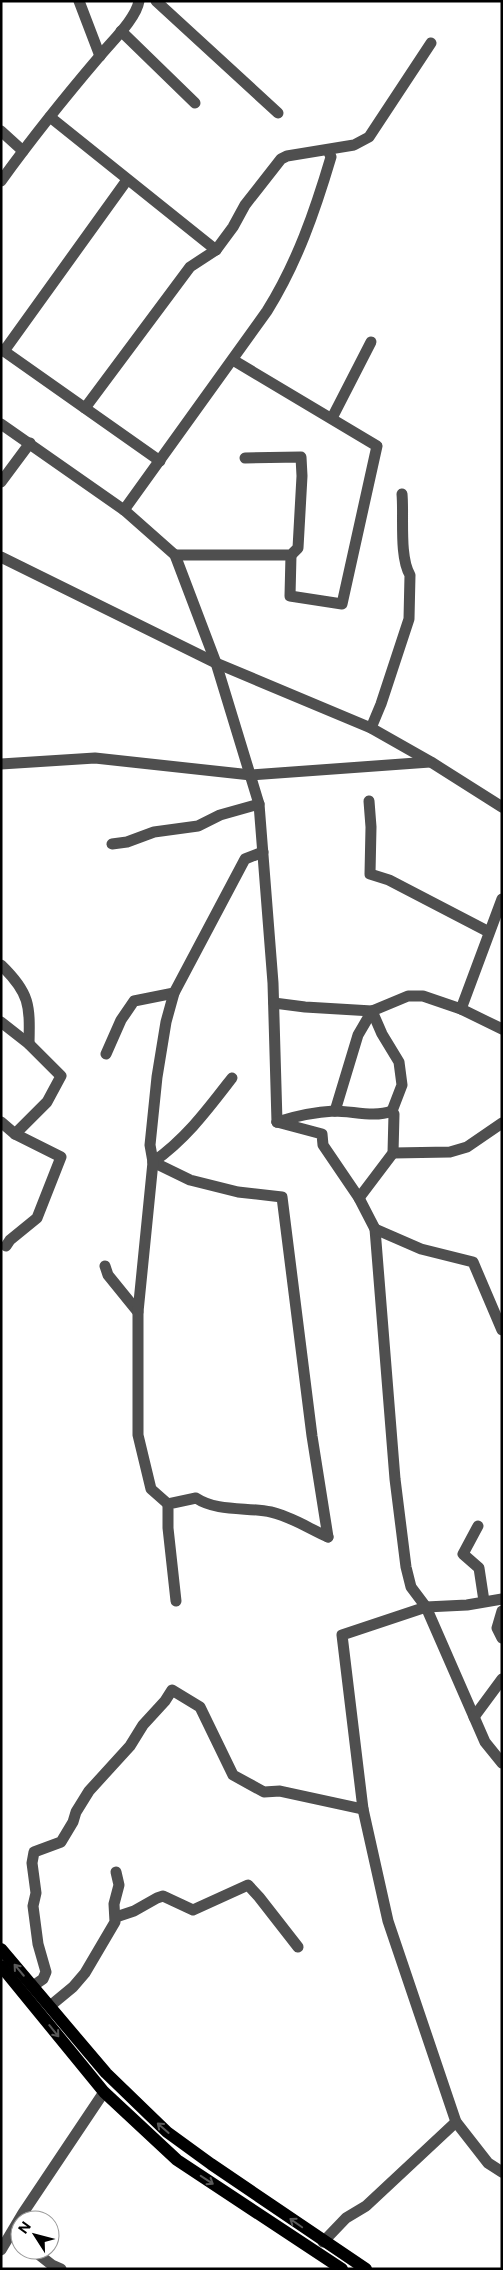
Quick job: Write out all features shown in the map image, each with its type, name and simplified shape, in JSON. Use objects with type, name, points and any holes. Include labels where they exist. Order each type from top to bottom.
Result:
[{"type":"main road","points":[[1,1948],[106,2073],[167,2132],[323,2242],[366,2269]]},
{"type":"main road","points":[[1,1966],[104,2092],[177,2160],[342,2269]]},
{"type":"street","points":[[79,1],[100,56]]},
{"type":"street","points":[[1,181],[50,117],[121,31],[138,8],[139,1]]},
{"type":"street","points":[[156,1],[278,113]]},
{"type":"street","points":[[121,31],[195,103]]},
{"type":"street","points":[[85,408],[190,267],[216,250],[233,227],[245,205],[281,159],[286,156],[354,145],[369,137],[431,43]]},
{"type":"street","points":[[50,117],[216,250]]},
{"type":"street","points":[[1,131],[24,151]]},
{"type":"street","points":[[124,510],[233,360],[286,280],[314,214],[331,157],[328,150]]},
{"type":"street","points":[[127,180],[3,350],[160,461]]},
{"type":"street","points":[[332,418],[371,342]]},
{"type":"street","points":[[233,360],[377,446],[342,604],[290,596],[291,555]]},
{"type":"street","points":[[1,424],[124,510],[175,555],[216,663],[259,804],[274,1003],[277,1122]]},
{"type":"street","points":[[1,482],[30,444]]},
{"type":"street","points":[[175,555],[291,555],[296,552],[298,548],[302,476],[301,457],[245,458]]},
{"type":"street","points":[[371,728],[381,704],[409,619],[410,575],[406,570],[403,544],[402,494]]},
{"type":"street","points":[[1,557],[216,663],[371,728],[431,762],[502,807]]},
{"type":"street","points":[[1,764],[95,758],[251,775],[431,762]]},
{"type":"street","points":[[369,801],[371,827],[370,874],[389,880],[489,932]]},
{"type":"street","points":[[112,844],[127,842],[154,832],[198,826],[220,815],[259,804]]},
{"type":"street","points":[[176,1601],[168,1528],[168,1504],[151,1489],[138,1435],[138,1312],[153,1162],[150,1144],[157,1077],[166,1022],[174,993],[245,858],[263,852]]},
{"type":"street","points":[[461,1009],[502,899]]},
{"type":"street","points":[[1,965],[25,992],[29,1014],[29,1044]]},
{"type":"street","points":[[106,1054],[121,1020],[134,1001],[174,993]]},
{"type":"street","points":[[274,1003],[372,1011],[408,996],[423,996],[461,1009],[502,1029]]},
{"type":"street","points":[[359,1198],[393,1153],[394,1114],[392,1110],[402,1085],[399,1062],[382,1034],[372,1011]]},
{"type":"street","points":[[335,1111],[358,1036],[372,1011]]},
{"type":"street","points":[[1,1022],[29,1044],[61,1076],[47,1102],[15,1134]]},
{"type":"street","points":[[153,1162],[172,1149],[198,1122],[232,1078]]},
{"type":"street","points":[[277,1122],[304,1114],[335,1111],[383,1114],[392,1110]]},
{"type":"street","points":[[1,1122],[15,1134],[61,1157],[37,1218],[10,1240],[6,1246]]},
{"type":"street","points":[[277,1122],[322,1134],[323,1145],[359,1198],[375,1229],[395,1479],[406,1567],[411,1587],[426,1607],[485,1742],[502,1763]]},
{"type":"street","points":[[393,1153],[450,1152],[467,1147],[502,1123]]},
{"type":"street","points":[[153,1162],[190,1180],[238,1192],[282,1197],[312,1436],[328,1537],[273,1512],[239,1510],[202,1502],[196,1498],[168,1504]]},
{"type":"street","points":[[375,1229],[421,1249],[470,1260],[476,1266],[502,1330]]},
{"type":"street","points":[[105,1266],[108,1275],[138,1312]]},
{"type":"street","points":[[495,1312],[502,1302]]},
{"type":"street","points":[[478,1526],[463,1554],[479,1568],[484,1601]]},
{"type":"street","points":[[502,1599],[467,1605],[426,1607],[342,1635],[363,1809],[388,1921],[456,2122],[488,2164],[502,2172]]},
{"type":"street","points":[[502,1611],[497,1628],[502,1638]]},
{"type":"street","points":[[474,1718],[502,1679]]},
{"type":"street","points":[[33,1986],[43,1979],[46,1972],[38,1944],[33,1906],[36,1893],[32,1863],[34,1852],[60,1842],[71,1826],[76,1812],[89,1791],[130,1746],[172,1690],[200,1707],[233,1775],[264,1792],[280,1791],[363,1809]]},
{"type":"street","points":[[50,2006],[73,1987],[85,1973],[116,1917],[114,1904],[119,1884],[116,1872]]},
{"type":"street","points":[[116,1917],[134,1911],[156,1898],[164,1896],[192,1910],[248,1885],[298,1947]]},
{"type":"street","points":[[31,2210],[104,2092]]},
{"type":"street","points":[[323,2242],[346,2218],[366,2206],[456,2122]]},
{"type":"street","points":[[1,2250],[10,2241]]},
{"type":"street","points":[[46,2260],[61,2269]]}]
